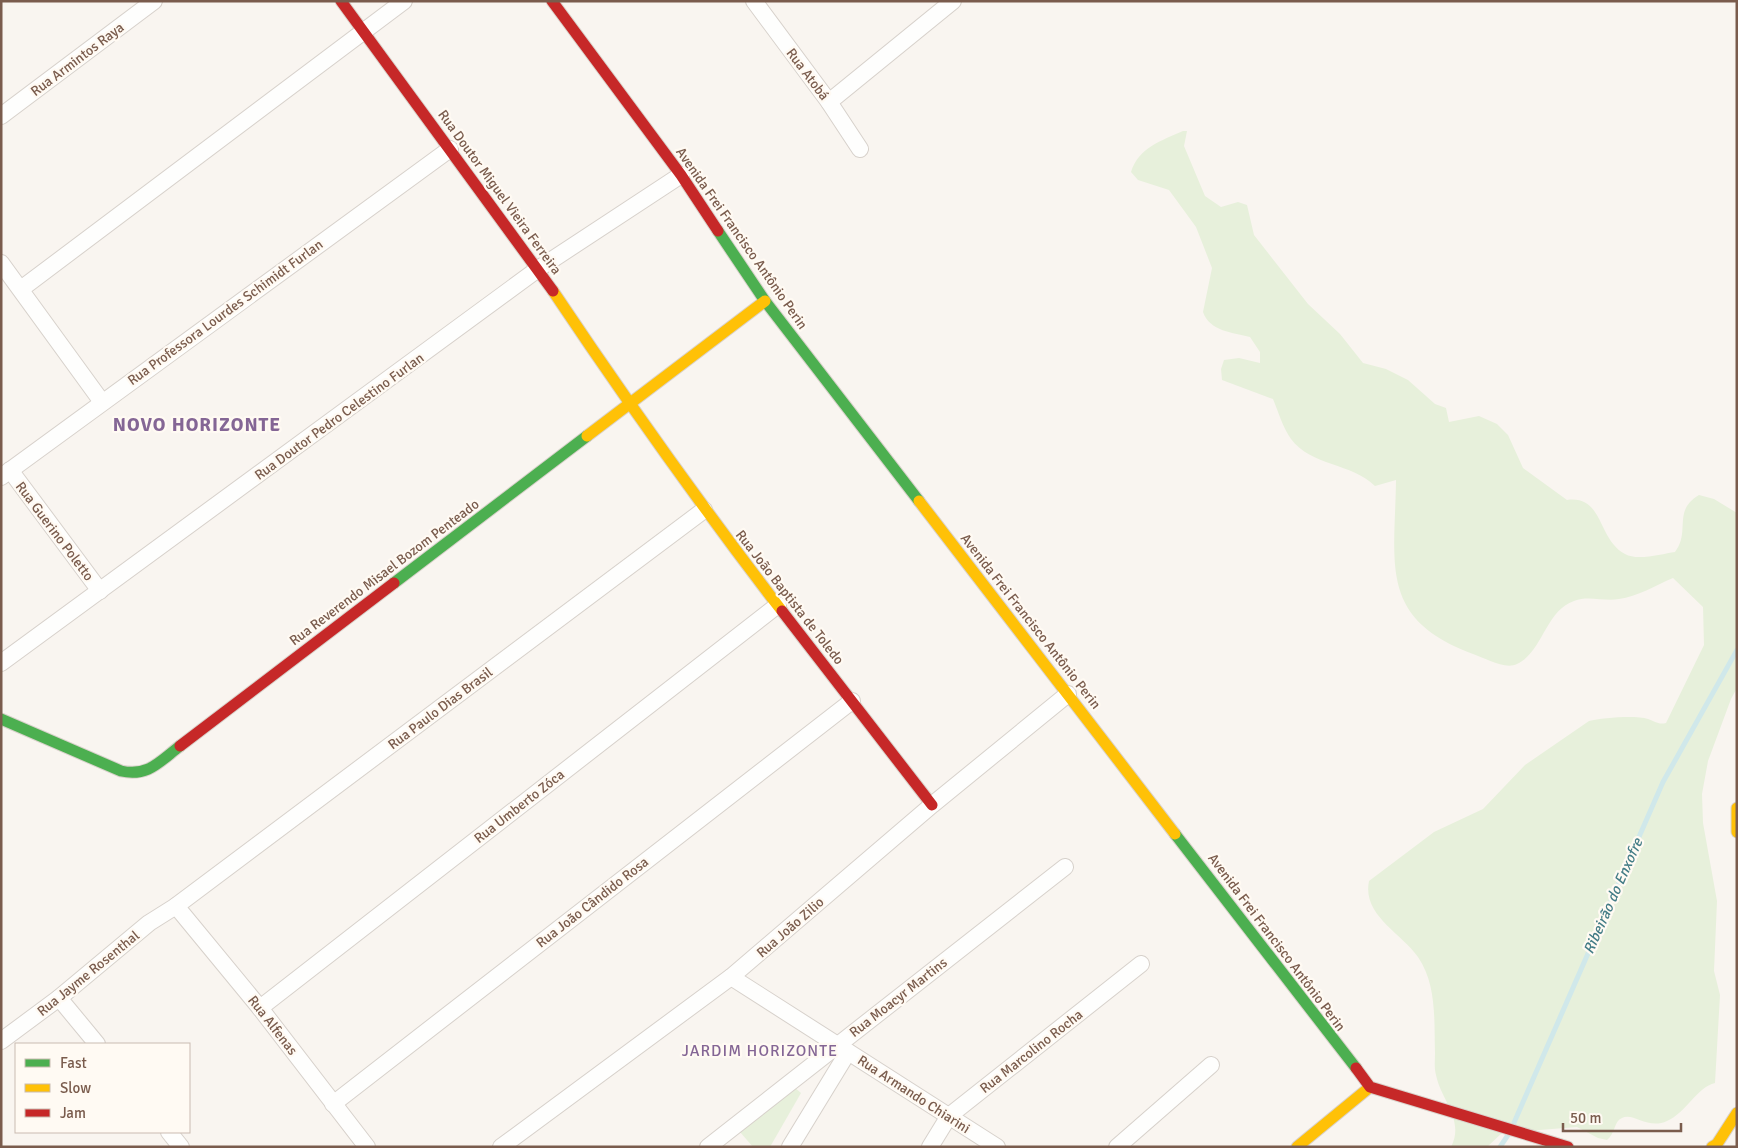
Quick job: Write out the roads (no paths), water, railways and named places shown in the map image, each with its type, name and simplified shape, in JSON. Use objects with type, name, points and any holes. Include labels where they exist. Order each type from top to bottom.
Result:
[{"type":"street","name":"Rua Armintos Raya","points":[[1,116],[154,1]]},
{"type":"street","name":"Rua Doutor Miguel Vieira Ferreira","points":[[341,1],[538,269],[629,404]]},
{"type":"street","points":[[21,289],[364,33],[404,1]]},
{"type":"street","name":"Avenida Frei Francisco Antônio Perin","points":[[552,1],[681,175],[765,301],[1370,1087]]},
{"type":"street","name":"Rua Atobá","points":[[754,1],[829,102],[860,149]]},
{"type":"street","points":[[829,102],[953,1]]},
{"type":"street","name":"Rua Professora Lourdes Schimidt Furlan","points":[[6,474],[450,149]]},
{"type":"street","name":"Rua Doutor Pedro Celestino Furlan","points":[[1,663],[538,269],[681,175]]},
{"type":"street","points":[[1,263],[102,402]]},
{"type":"street","name":"Rua Reverendo Misael Bozom Penteado","points":[[1,719],[121,771],[135,774],[147,771],[765,301]]},
{"type":"street","name":"Rua João Baptista de Toledo","points":[[629,404],[704,510],[932,805]]},
{"type":"street","name":"Rua Guerino Poletto","points":[[6,474],[100,591]]},
{"type":"street","name":"Rua Paulo Dias Brasil","points":[[176,906],[704,510]]},
{"type":"street","name":"Rua Umberto Zóca","points":[[260,1008],[778,605]]},
{"type":"street","name":"Rua João Zilio","points":[[501,1147],[731,977],[932,805],[1068,694]]},
{"type":"street","name":"Rua João Cândido Rosa","points":[[333,1104],[852,701]]},
{"type":"street","points":[[1737,808],[1737,832]]},
{"type":"street","name":"Rua Moacyr Martins","points":[[708,1147],[842,1048],[1065,867]]},
{"type":"street","name":"Rua Jayme Rosenthal","points":[[1,1041],[59,998],[148,923],[176,906]]},
{"type":"street","name":"Rua Alfenas","points":[[176,906],[260,1008],[368,1147]]},
{"type":"street","name":"Rua Marcolino Rocha","points":[[930,1147],[949,1116],[1141,964]]},
{"type":"street","name":"Rua Armando Chiarini","points":[[731,977],[997,1147]]},
{"type":"street","points":[[59,998],[96,1043]]},
{"type":"street","points":[[790,1147],[842,1048]]},
{"type":"street","points":[[1117,1147],[1211,1065]]},
{"type":"street","points":[[1297,1147],[1370,1087],[1568,1147]]},
{"type":"street","points":[[1712,1147],[1717,1144],[1737,1113]]},
{"type":"street","points":[[170,1133],[181,1147]]},
{"type":"waterway","name":"Ribeirão do Enxofre","points":[[1513,1125],[1663,782],[1737,650]]},
{"type":"waterway","name":"Ribeirão do Enxofre","points":[[1500,1147],[1508,1135]]},
{"type":"district","name":"NOVO HORIZONTE","points":[[197,424]]},
{"type":"district","name":"JARDIM HORIZONTE","points":[[760,1050]]}]
